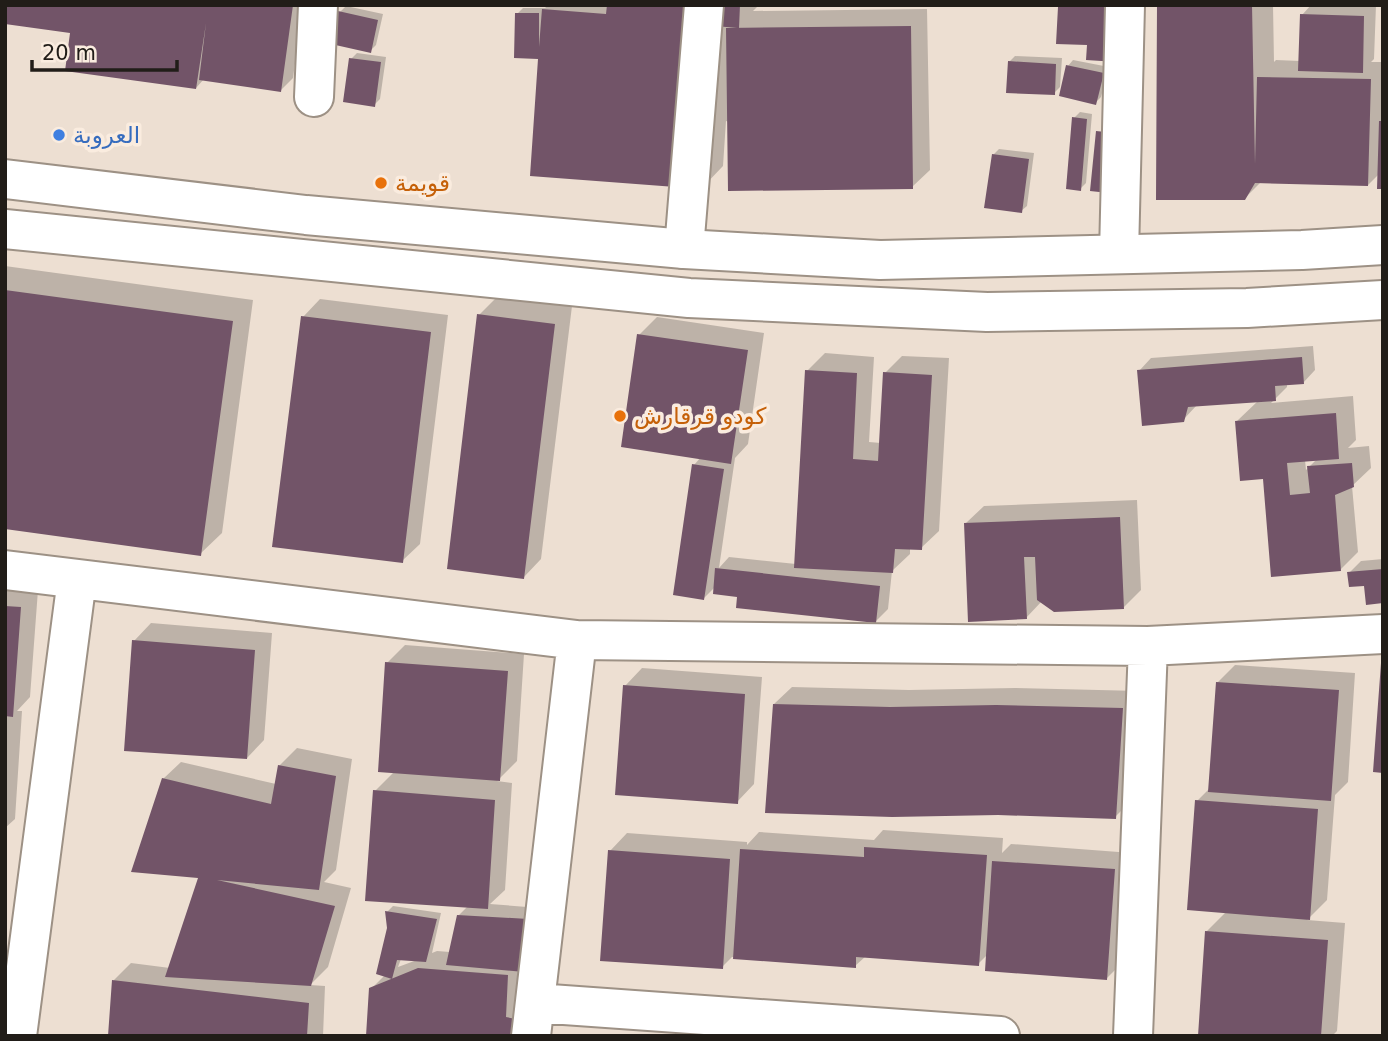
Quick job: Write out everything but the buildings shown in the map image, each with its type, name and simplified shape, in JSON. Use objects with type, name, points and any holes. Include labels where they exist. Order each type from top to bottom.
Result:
[{"type":"street","points":[[314,97],[318,5]]},
{"type":"street","points":[[684,249],[704,5]]},
{"type":"street","points":[[1119,254],[1125,5]]},
{"type":"street","points":[[5,179],[306,215],[684,249],[880,260],[1302,250],[1383,245]]},
{"type":"street","points":[[5,229],[702,299],[987,312],[1247,308],[1383,300]]},
{"type":"street","points":[[5,570],[577,640],[1148,646],[1383,634]]},
{"type":"street","points":[[17,1036],[78,579]]},
{"type":"street","points":[[577,640],[533,1020],[1000,1036]]},
{"type":"street","points":[[1133,1036],[1148,646]]},
{"type":"place","name":"العروبة","points":[[59,135]]},
{"type":"place","name":"قويمة","points":[[381,183]]},
{"type":"place","name":"كودو قرقارش","points":[[620,416]]}]
